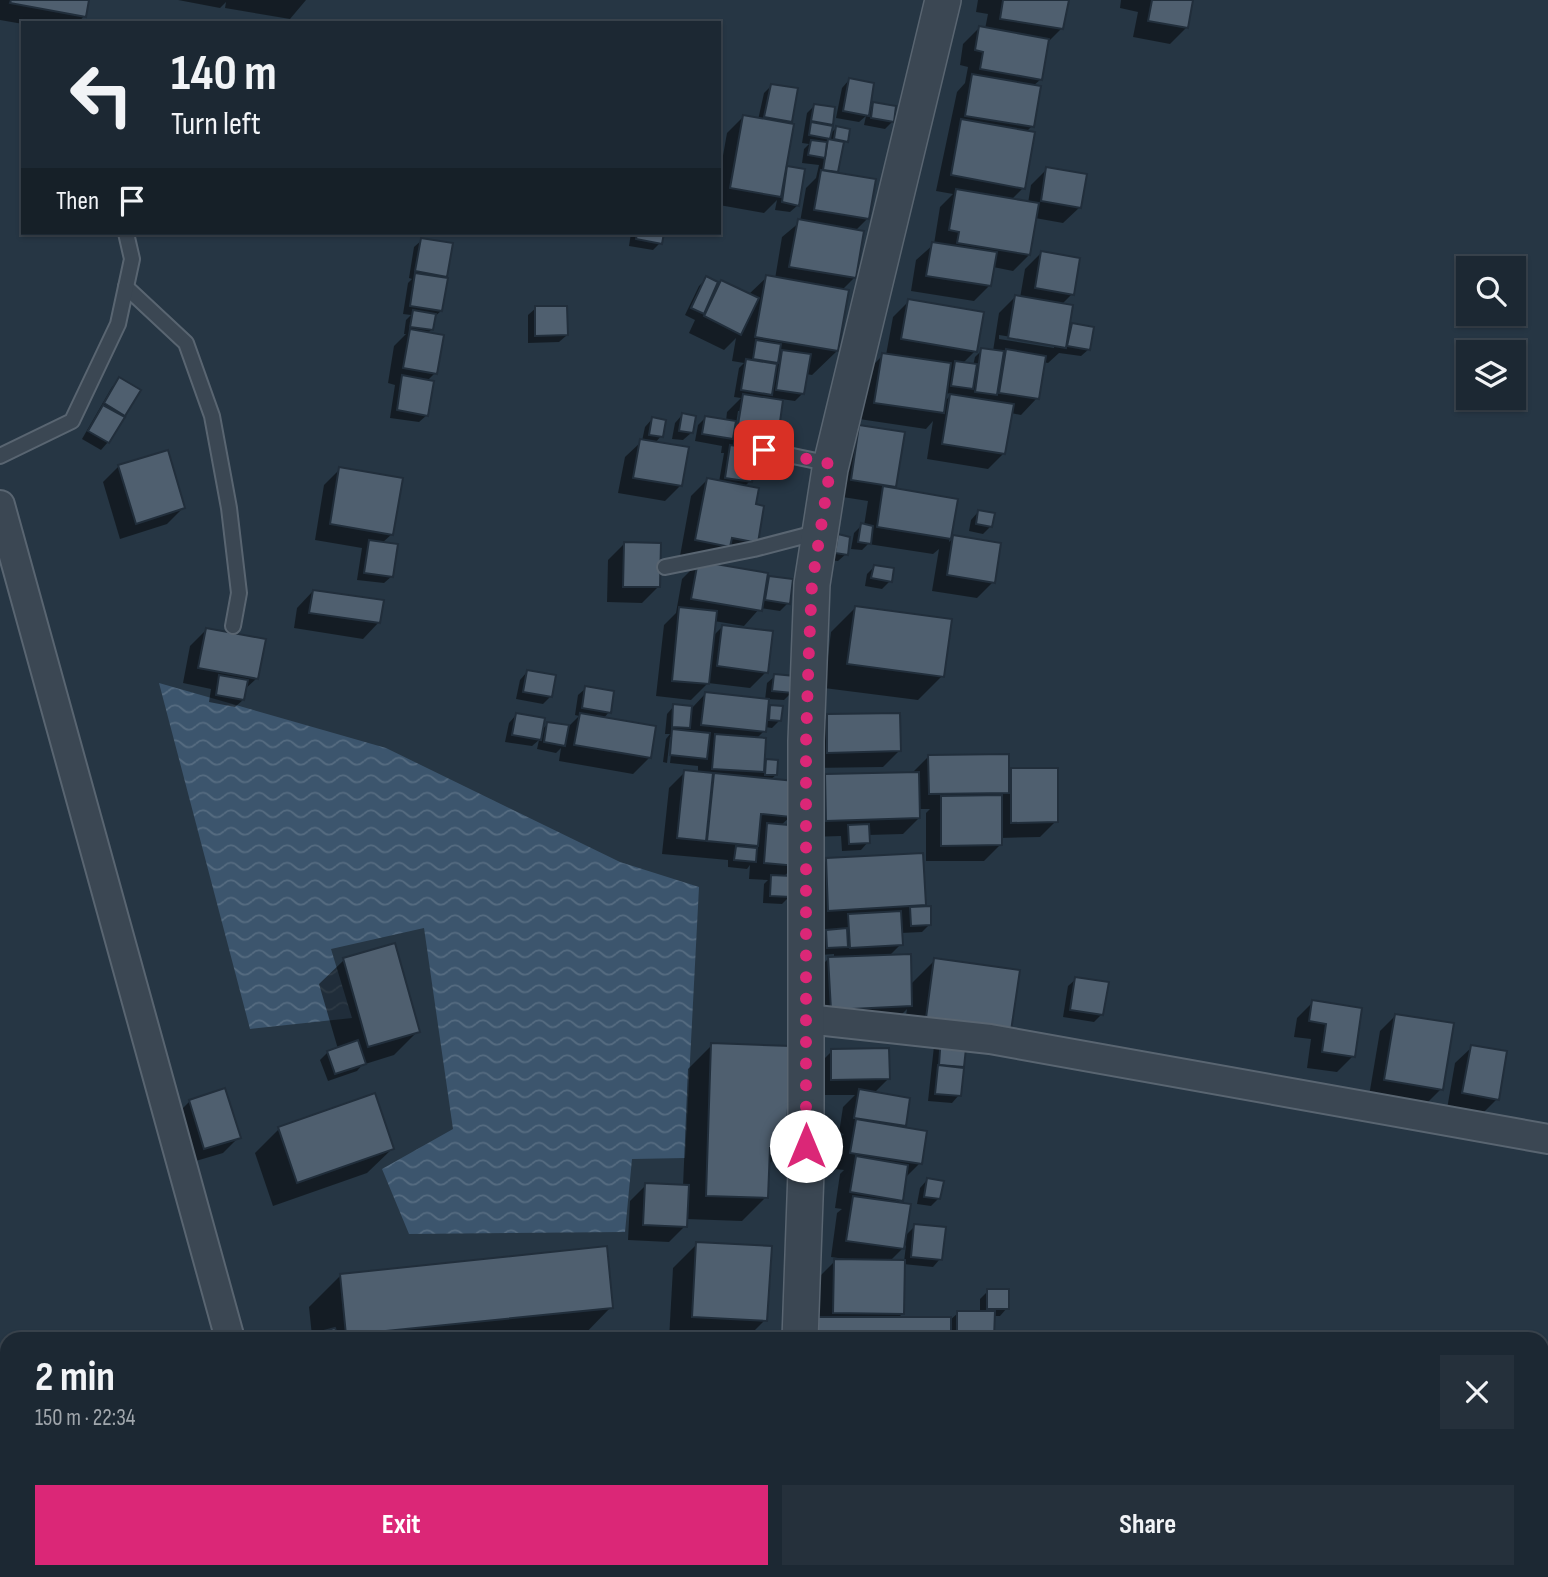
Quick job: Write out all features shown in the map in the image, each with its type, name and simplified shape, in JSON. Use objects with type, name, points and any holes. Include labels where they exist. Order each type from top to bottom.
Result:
[{"type":"street","points":[[800,1332],[806,1171],[806,741],[812,584],[831,464],[943,0]]},
{"type":"street","points":[[0,505],[228,1332]]},
{"type":"street","points":[[807,1019],[989,1039],[1548,1139]]},
{"type":"lane","points":[[0,456],[72,421],[118,324],[132,259],[126,235]]},
{"type":"lane","points":[[126,287],[186,343],[212,416],[229,508],[239,593],[233,625]]},
{"type":"lane","points":[[764,450],[831,464]]},
{"type":"lane","points":[[665,567],[754,549],[820,531]]},
{"type":"water","points":[[159,683],[386,748],[620,862],[699,887],[685,1158],[632,1159],[625,1232],[409,1234],[382,1169],[453,1129],[424,928],[331,949],[352,1018],[250,1029]]},
{"type":"building","points":[[11,0],[89,0],[86,17],[10,3]]},
{"type":"building","points":[[1003,0],[1069,0],[1063,29],[1000,19]]},
{"type":"building","points":[[1152,0],[1193,0],[1188,28],[1148,21]]},
{"type":"building","points":[[979,26],[1049,39],[1042,80],[980,69],[983,52],[975,50]]},
{"type":"building","points":[[972,74],[1041,86],[1034,127],[965,116]]},
{"type":"building","points":[[849,78],[874,83],[869,116],[843,111]]},
{"type":"building","points":[[771,84],[798,88],[792,122],[764,117]]},
{"type":"building","points":[[873,102],[896,106],[894,122],[871,118]]},
{"type":"building","points":[[814,104],[835,107],[833,125],[811,121]]},
{"type":"building","points":[[743,115],[794,124],[781,197],[730,188]]},
{"type":"building","points":[[961,119],[1035,132],[1025,189],[951,175]]},
{"type":"building","points":[[811,122],[833,126],[830,139],[809,135]]},
{"type":"building","points":[[836,126],[850,129],[848,142],[834,139]]},
{"type":"building","points":[[828,139],[844,142],[838,172],[823,170]]},
{"type":"building","points":[[811,140],[827,142],[825,158],[808,155]]},
{"type":"building","points":[[787,166],[805,169],[799,206],[782,202]]},
{"type":"building","points":[[1046,167],[1087,174],[1081,208],[1041,201]]},
{"type":"building","points":[[821,170],[876,179],[869,219],[814,210]]},
{"type":"building","points":[[956,189],[1039,203],[1030,255],[957,243],[959,232],[949,230]]},
{"type":"building","points":[[798,219],[864,231],[856,278],[789,267]]},
{"type":"building","points":[[637,235],[664,235],[662,244],[636,239]]},
{"type":"building","points":[[421,238],[453,243],[447,277],[415,271]]},
{"type":"building","points":[[932,242],[997,252],[991,286],[926,276]]},
{"type":"building","points":[[1041,251],[1080,258],[1074,295],[1035,288]]},
{"type":"building","points":[[415,273],[448,278],[442,311],[410,306]]},
{"type":"building","points":[[766,275],[849,290],[838,351],[755,337]]},
{"type":"building","points":[[706,276],[718,282],[704,314],[691,308]]},
{"type":"building","points":[[721,280],[759,298],[741,335],[704,316]]},
{"type":"building","points":[[1015,295],[1073,305],[1066,348],[1008,338]]},
{"type":"building","points":[[908,299],[984,312],[977,352],[901,339]]},
{"type":"building","points":[[535,306],[567,306],[568,335],[535,336]]},
{"type":"building","points":[[413,310],[436,314],[433,330],[410,327]]},
{"type":"building","points":[[1072,323],[1094,327],[1090,350],[1067,346]]},
{"type":"building","points":[[410,329],[444,335],[437,374],[403,368]]},
{"type":"building","points":[[756,340],[781,344],[778,363],[753,359]]},
{"type":"building","points":[[981,348],[1004,351],[997,395],[975,392]]},
{"type":"building","points":[[1006,349],[1046,356],[1039,399],[999,393]]},
{"type":"building","points":[[782,350],[811,354],[804,394],[776,390]]},
{"type":"building","points":[[882,353],[951,363],[944,413],[874,403]]},
{"type":"building","points":[[746,359],[777,364],[772,395],[741,390]]},
{"type":"building","points":[[955,361],[977,364],[973,389],[951,386]]},
{"type":"building","points":[[402,375],[434,381],[428,416],[397,410]]},
{"type":"building","points":[[119,377],[141,390],[125,416],[104,403]]},
{"type":"building","points":[[743,394],[783,400],[777,444],[736,437]]},
{"type":"building","points":[[950,394],[1014,404],[1005,454],[942,444]]},
{"type":"building","points":[[103,405],[125,417],[109,443],[88,431]]},
{"type":"building","points":[[682,413],[696,416],[693,433],[679,431]]},
{"type":"building","points":[[705,416],[736,421],[733,439],[702,434]]},
{"type":"building","points":[[652,417],[666,420],[663,437],[649,435]]},
{"type":"building","points":[[859,425],[905,432],[896,487],[851,480]]},
{"type":"building","points":[[640,439],[689,447],[682,486],[633,478]]},
{"type":"building","points":[[730,445],[758,449],[752,482],[725,478]]},
{"type":"building","points":[[168,450],[185,508],[136,524],[118,465]]},
{"type":"building","points":[[339,467],[403,478],[393,535],[330,524]]},
{"type":"building","points":[[707,478],[759,488],[756,504],[764,506],[758,543],[732,538],[730,547],[695,540]]},
{"type":"building","points":[[883,486],[958,499],[951,539],[877,527]]},
{"type":"building","points":[[978,510],[995,513],[992,527],[976,524]]},
{"type":"building","points":[[861,523],[873,526],[871,544],[858,542]]},
{"type":"building","points":[[838,534],[850,537],[848,555],[835,553]]},
{"type":"building","points":[[953,535],[1001,543],[995,583],[947,575]]},
{"type":"building","points":[[369,540],[398,544],[393,577],[364,573]]},
{"type":"building","points":[[624,542],[661,543],[660,587],[623,587]]},
{"type":"building","points":[[698,561],[768,573],[762,611],[691,599]]},
{"type":"building","points":[[874,565],[894,568],[892,582],[871,578]]},
{"type":"building","points":[[769,576],[793,579],[790,604],[765,600]]},
{"type":"building","points":[[313,590],[384,600],[380,623],[309,613]]},
{"type":"building","points":[[855,606],[952,619],[944,677],[847,664]]},
{"type":"building","points":[[679,607],[717,611],[709,684],[672,681]]},
{"type":"building","points":[[722,625],[773,631],[768,673],[717,666]]},
{"type":"building","points":[[206,628],[266,639],[258,679],[198,668]]},
{"type":"building","points":[[527,670],[556,675],[552,697],[523,692]]},
{"type":"building","points":[[774,674],[795,676],[793,693],[772,691]]},
{"type":"building","points":[[219,675],[248,680],[244,700],[216,695]]},
{"type":"building","points":[[585,686],[614,691],[611,713],[582,708]]},
{"type":"building","points":[[705,692],[769,699],[766,732],[701,725]]},
{"type":"building","points":[[673,704],[692,706],[690,728],[672,727]]},
{"type":"building","points":[[770,705],[783,706],[781,721],[769,720]]},
{"type":"building","points":[[516,713],[545,718],[541,740],[512,735]]},
{"type":"building","points":[[580,713],[656,726],[651,758],[574,745]]},
{"type":"building","points":[[900,713],[901,751],[827,753],[827,714]]},
{"type":"building","points":[[547,722],[569,725],[565,746],[544,742]]},
{"type":"building","points":[[672,729],[710,733],[707,759],[670,755]]},
{"type":"building","points":[[715,734],[766,738],[764,772],[712,769]]},
{"type":"building","points":[[1009,754],[1009,793],[929,794],[928,755]]},
{"type":"building","points":[[766,759],[778,760],[777,775],[765,775]]},
{"type":"building","points":[[1011,768],[1058,768],[1058,822],[1011,823]]},
{"type":"building","points":[[684,770],[713,773],[706,841],[677,838]]},
{"type":"building","points":[[919,772],[920,818],[826,821],[825,774]]},
{"type":"building","points":[[714,773],[795,781],[791,817],[761,814],[758,846],[707,841]]},
{"type":"building","points":[[1002,795],[1002,845],[941,846],[941,796]]},
{"type":"building","points":[[767,823],[800,826],[797,866],[764,863]]},
{"type":"building","points":[[869,824],[870,843],[849,844],[848,825]]},
{"type":"building","points":[[736,846],[757,848],[756,862],[734,860]]},
{"type":"building","points":[[923,853],[926,905],[828,911],[826,858]]},
{"type":"building","points":[[771,875],[792,876],[791,897],[770,896]]},
{"type":"building","points":[[931,906],[931,925],[911,926],[910,907]]},
{"type":"building","points":[[901,911],[903,945],[850,948],[848,914]]},
{"type":"building","points":[[847,928],[848,947],[827,948],[826,930]]},
{"type":"building","points":[[395,943],[420,1032],[368,1047],[343,958]]},
{"type":"building","points":[[911,954],[912,1006],[831,1010],[828,957]]},
{"type":"building","points":[[934,958],[1020,970],[1011,1031],[926,1018]]},
{"type":"building","points":[[1075,977],[1109,982],[1103,1015],[1070,1010]]},
{"type":"building","points":[[1312,1000],[1362,1008],[1355,1057],[1322,1052],[1326,1024],[1309,1021]]},
{"type":"building","points":[[1395,1014],[1454,1023],[1443,1090],[1384,1080]]},
{"type":"building","points":[[941,1036],[967,1039],[964,1067],[939,1065]]},
{"type":"building","points":[[358,1040],[366,1064],[335,1074],[327,1051]]},
{"type":"building","points":[[711,1043],[791,1046],[786,1149],[770,1148],[768,1198],[706,1196]]},
{"type":"building","points":[[1471,1045],[1507,1051],[1499,1100],[1462,1093]]},
{"type":"building","points":[[889,1048],[890,1079],[831,1080],[831,1049]]},
{"type":"building","points":[[938,1065],[964,1068],[961,1096],[935,1094]]},
{"type":"building","points":[[225,1088],[241,1138],[204,1149],[189,1100]]},
{"type":"building","points":[[859,1089],[910,1098],[906,1126],[854,1118]]},
{"type":"building","points":[[375,1093],[394,1149],[297,1183],[278,1127]]},
{"type":"building","points":[[856,1119],[927,1131],[922,1164],[850,1153]]},
{"type":"building","points":[[856,1156],[908,1165],[903,1201],[850,1192]]},
{"type":"building","points":[[927,1178],[944,1181],[940,1199],[924,1197]]},
{"type":"building","points":[[645,1183],[689,1185],[687,1227],[643,1225]]},
{"type":"building","points":[[853,1196],[911,1204],[904,1249],[846,1241]]},
{"type":"building","points":[[914,1224],[946,1227],[942,1260],[911,1257]]},
{"type":"building","points":[[696,1242],[772,1246],[767,1321],[692,1317]]},
{"type":"building","points":[[607,1246],[613,1308],[376,1332],[346,1332],[340,1274]]},
{"type":"building","points":[[834,1259],[905,1260],[904,1314],[833,1313]]},
{"type":"building","points":[[987,1289],[1009,1289],[1009,1309],[987,1309]]},
{"type":"building","points":[[957,1311],[995,1311],[994,1332],[957,1332]]},
{"type":"building","points":[[817,1317],[951,1317],[951,1332],[817,1332]]},
{"type":"building","points":[[335,1328],[336,1332],[320,1332]]},
{"type":"route","points":[[764,450],[831,464],[812,584],[809,648],[806,741],[806,1146]]}]
